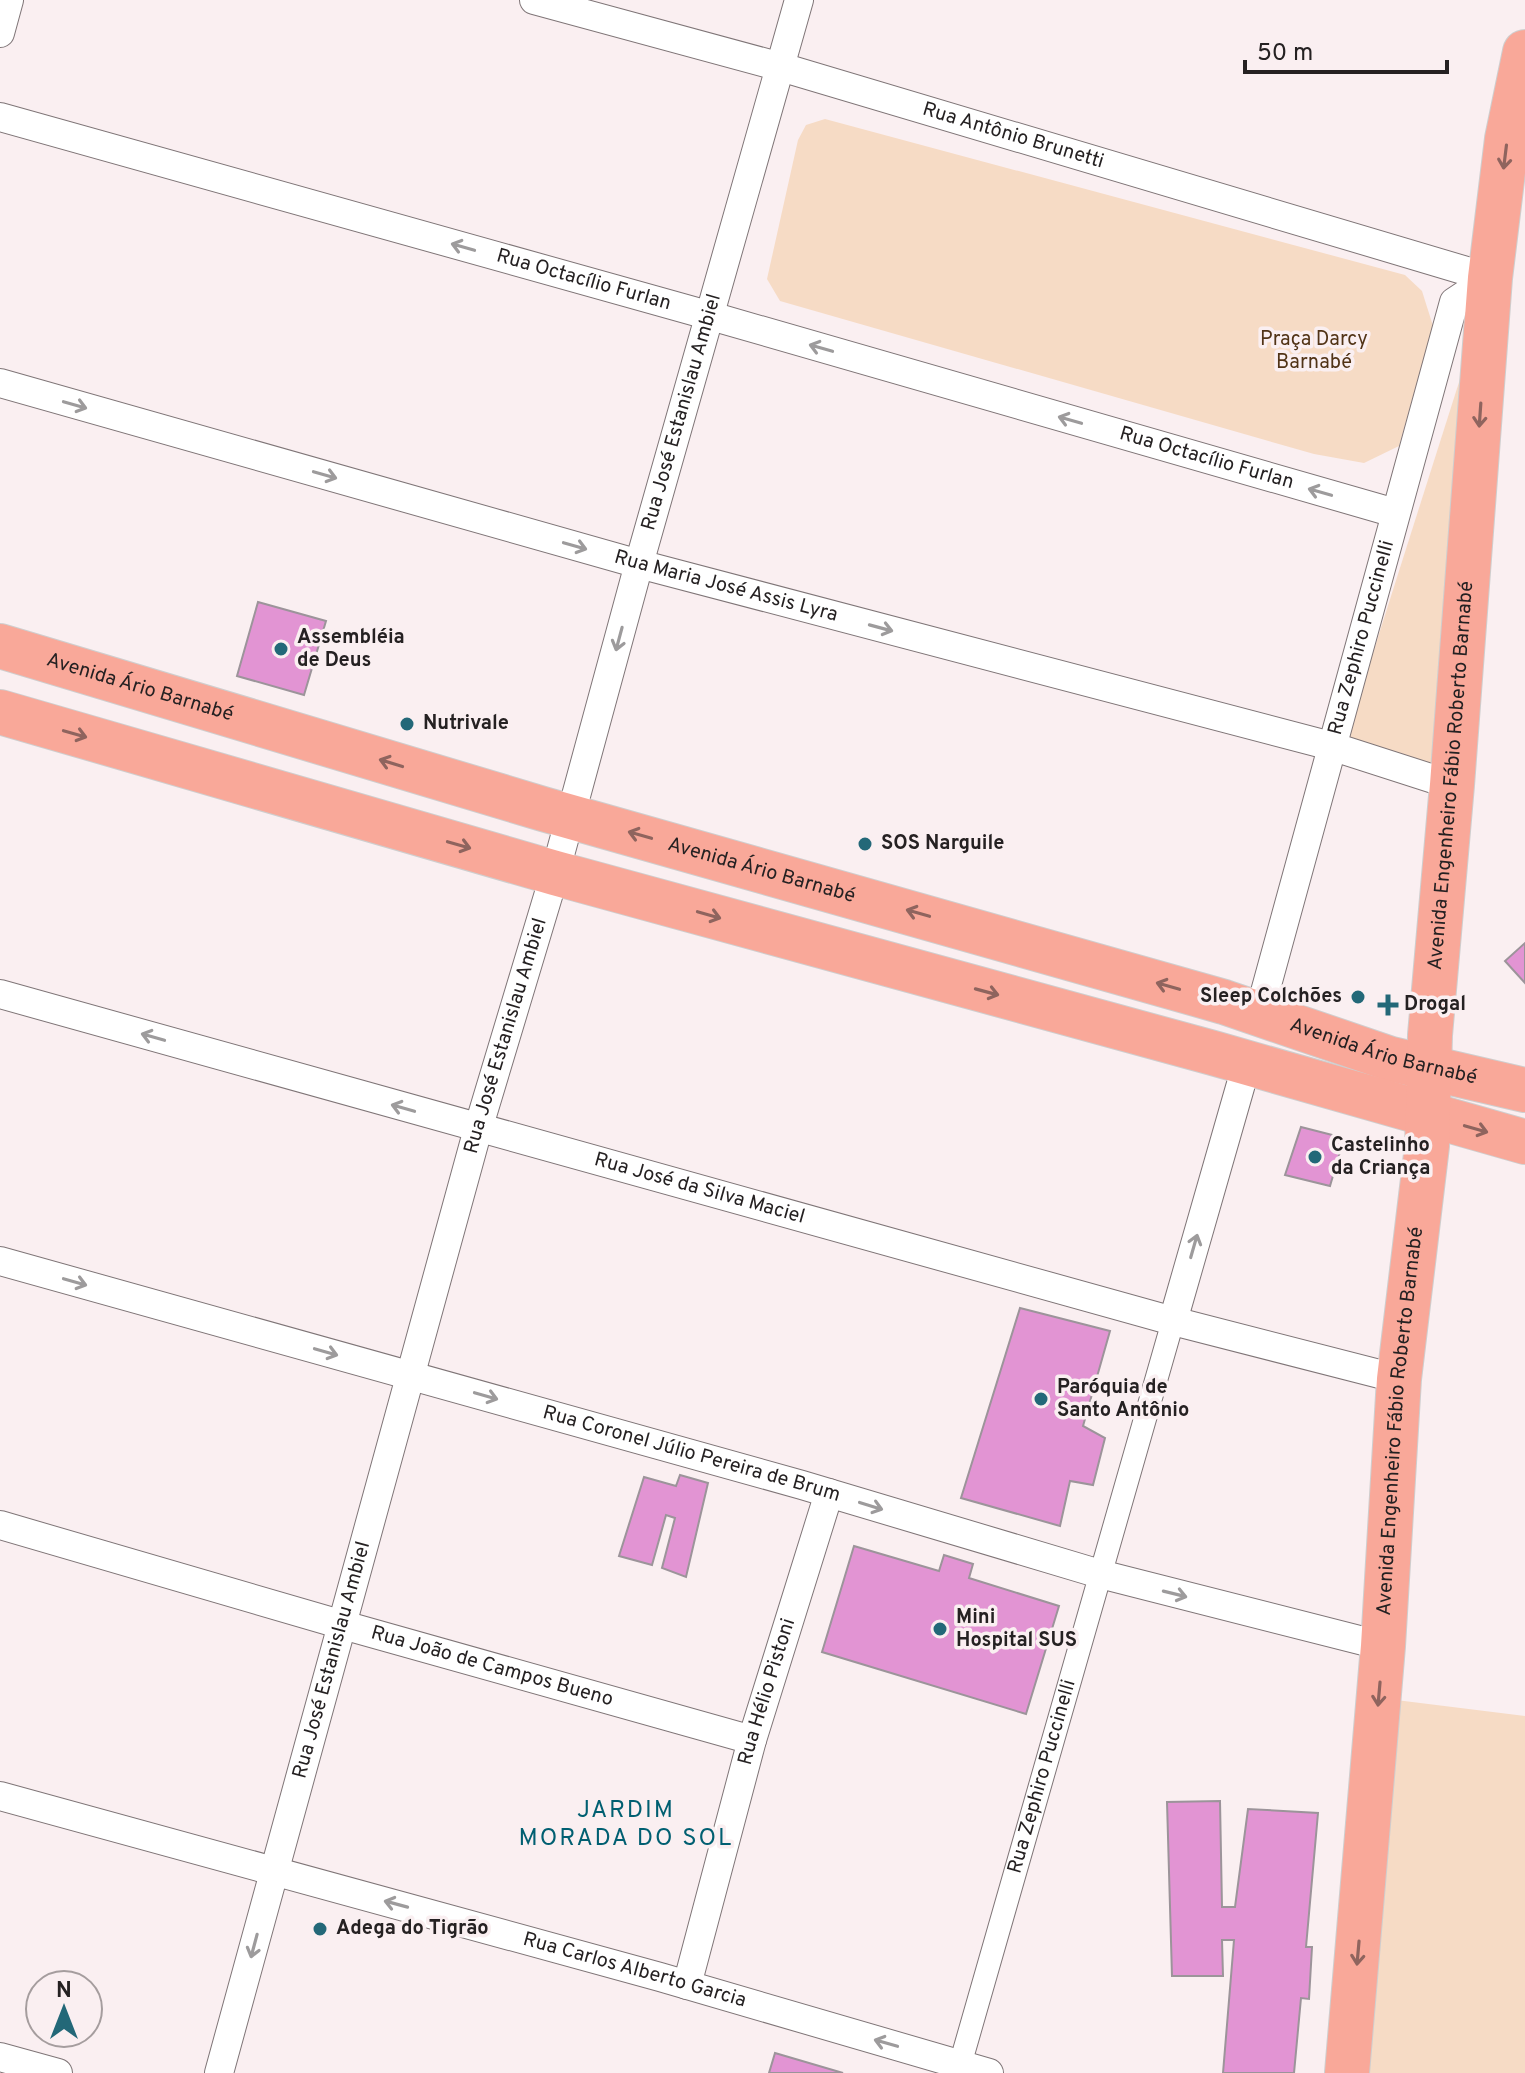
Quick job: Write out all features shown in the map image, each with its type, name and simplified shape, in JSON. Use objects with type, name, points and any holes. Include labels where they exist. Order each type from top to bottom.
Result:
[{"type":"main road","name":"Avenida Engenheiro Fábio Roberto Barnabé","points":[[1347,2073],[1383,1646],[1399,1379],[1427,1146],[1429,1068],[1490,278],[1507,139],[1525,52]]},
{"type":"main road","name":"Avenida Ário Barnabé","points":[[0,646],[570,817],[967,927],[1259,1014],[1391,1059],[1480,1077],[1525,1090]]},
{"type":"main road","points":[[0,712],[555,873],[1525,1142]]},
{"type":"street","points":[[0,33],[9,0]]},
{"type":"street","name":"Rua Antônio Brunetti","points":[[534,0],[781,67],[1490,278]]},
{"type":"street","name":"Rua José Estanislau Ambiel","points":[[219,2073],[478,1129],[555,873],[799,0]]},
{"type":"street","name":"Rua Octacílio Furlan","points":[[0,117],[711,316],[1395,513]]},
{"type":"street","name":"Rua Zephiro Puccinelli","points":[[1259,1014],[1454,302],[1490,278]]},
{"type":"street","name":"Rua Maria José Assis Lyra","points":[[0,383],[639,564],[1331,746],[1452,785]]},
{"type":"street","name":"Rua José da Silva Maciel","points":[[0,994],[1173,1321],[1399,1379]]},
{"type":"street","name":"Rua Zephiro Puccinelli","points":[[959,2069],[1247,1063]]},
{"type":"street","name":"Rua Coronel Júlio Pereira de Brum","points":[[0,1261],[829,1493],[1100,1574],[1383,1646]]},
{"type":"street","name":"Rua Hélio Pistoni","points":[[687,1985],[752,1740],[829,1493]]},
{"type":"street","name":"Rua João de Campos Bueno","points":[[0,1525],[752,1740]]},
{"type":"street","name":"Rua Carlos Alberto Garcia","points":[[0,1796],[687,1985],[959,2069],[989,2073]]},
{"type":"street","points":[[0,2057],[58,2073]]},
{"type":"green space","name":"Praça Darcy Barnabé","points":[[825,119],[1405,275],[1422,291],[1433,326],[1399,446],[1364,463],[1314,454],[780,301],[767,279],[798,140],[806,125]]},
{"type":"green space","points":[[1467,357],[1440,770],[1345,741]]},
{"type":"green space","points":[[1396,1700],[1525,1716],[1525,2073],[1364,2073]]},
{"type":"building","name":"Assembléia de Deus","points":[[258,602],[326,621],[304,695],[237,676]]},
{"type":"building","points":[[1525,943],[1525,983],[1505,961]]},
{"type":"building","name":"Castelinho da Criança","points":[[1301,1127],[1344,1138],[1330,1186],[1285,1175]]},
{"type":"building","name":"Paróquia de Santo Antônio","points":[[1020,1308],[1110,1331],[1083,1426],[1105,1438],[1093,1485],[1070,1481],[1060,1526],[961,1498]]},
{"type":"building","points":[[680,1475],[708,1483],[686,1577],[662,1568],[675,1518],[666,1515],[652,1565],[619,1556],[644,1477],[676,1486]]},
{"type":"building","name":"Mini Hospital SUS","points":[[854,1546],[939,1571],[944,1555],[973,1564],[969,1578],[1059,1606],[1026,1714],[822,1652]]},
{"type":"building","points":[[1220,1801],[1222,1907],[1235,1907],[1248,1809],[1318,1813],[1306,1947],[1312,1947],[1309,1999],[1301,1998],[1294,2073],[1223,2073],[1234,1940],[1222,1940],[1223,1976],[1172,1976],[1167,1802]]},
{"type":"building","points":[[775,2053],[843,2073],[769,2073]]},
{"type":"place","name":"Assembléia de Deus","points":[[281,649]]},
{"type":"place","name":"Nutrivale","points":[[407,724]]},
{"type":"place","name":"SOS Narguile","points":[[865,844]]},
{"type":"place","name":"Sleep Colchões","points":[[1358,997]]},
{"type":"place","name":"Drogal","points":[[1388,1005]]},
{"type":"place","name":"Castelinho da Criança","points":[[1315,1157]]},
{"type":"place","name":"Paróquia de Santo Antônio","points":[[1041,1399]]},
{"type":"place","name":"Mini Hospital SUS","points":[[940,1629]]},
{"type":"place","name":"Adega do Tigrão","points":[[320,1929]]},
{"type":"district","name":"JARDIM MORADA DO SOL","points":[[626,1825]]}]
